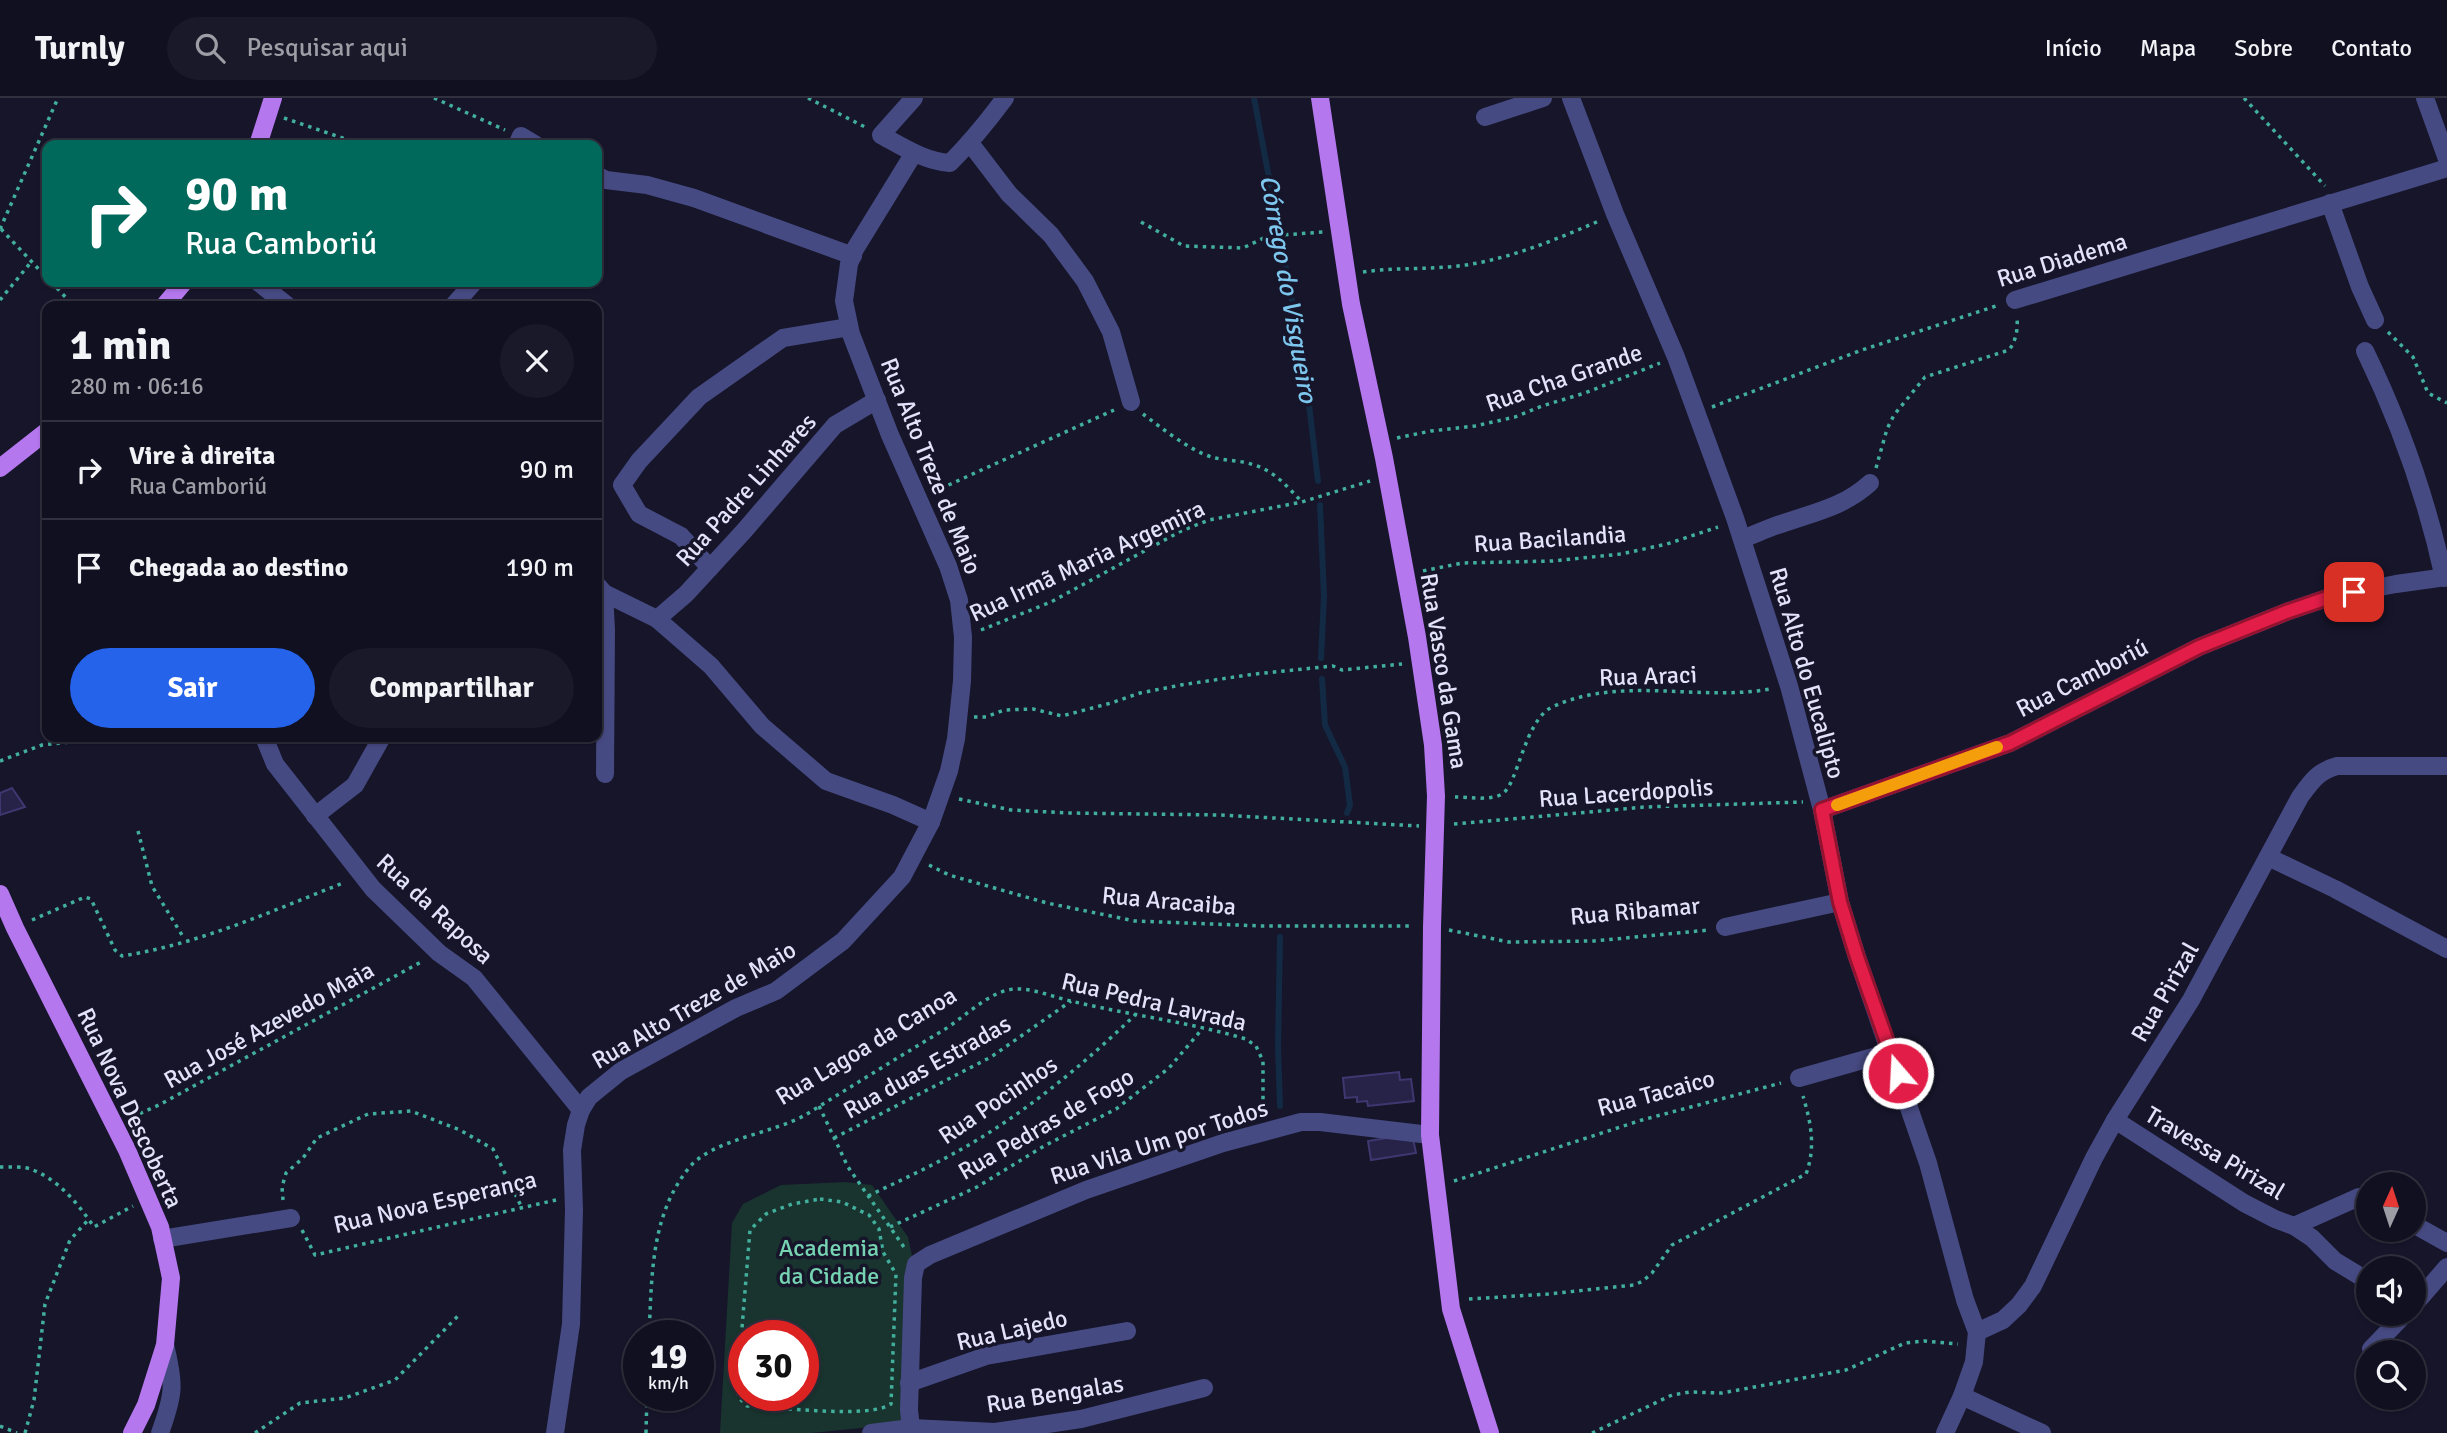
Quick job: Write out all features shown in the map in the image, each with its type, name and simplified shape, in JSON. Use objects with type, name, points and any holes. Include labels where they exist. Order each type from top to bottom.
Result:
[{"type":"main road","name":"Rua Vasco da Gama","points":[[1320,98],[1339,230],[1381,442],[1421,662],[1433,745],[1436,826],[1430,1135],[1434,1185],[1450,1300],[1490,1433]]},
{"type":"main road","points":[[260,140],[271,106]]},
{"type":"main road","points":[[168,301],[180,287]]},
{"type":"main road","points":[[0,468],[42,435]]},
{"type":"main road","name":"Rua Nova Descoberta","points":[[0,894],[114,1125],[162,1239],[171,1278],[165,1345],[146,1405],[132,1433]]},
{"type":"street","points":[[914,98],[887,139],[914,153],[950,163],[970,143],[1005,98]]},
{"type":"street","points":[[1485,117],[1542,98]]},
{"type":"street","name":"Rua Alto do Eucalipto","points":[[1571,98],[1615,214],[1676,357],[1742,539],[1789,686],[1820,804],[1840,902],[1928,1163],[1977,1339]]},
{"type":"street","points":[[2425,98],[2447,159]]},
{"type":"street","points":[[970,143],[1009,194],[1051,235],[1085,281],[1111,332],[1130,402]]},
{"type":"street","name":"Rua Alto Treze de Maio","points":[[555,1433],[571,1324],[574,1196],[572,1150],[581,1110],[589,1097],[621,1071],[736,1008],[776,991],[843,942],[902,877],[931,822],[949,771],[962,681],[963,637],[959,600],[948,566],[877,400],[849,327],[844,301],[849,264],[914,153]]},
{"type":"street","name":"Rua Diadema","points":[[2015,300],[2447,168]]},
{"type":"street","points":[[602,178],[647,185],[694,198],[853,256]]},
{"type":"street","points":[[2334,201],[2360,287],[2375,320]]},
{"type":"street","points":[[264,287],[282,301]]},
{"type":"street","points":[[457,301],[470,287]]},
{"type":"street","points":[[710,568],[681,536],[639,514],[622,485],[639,461],[699,397],[783,338],[849,327]]},
{"type":"street","points":[[2365,351],[2409,455],[2445,578]]},
{"type":"street","name":"Rua Padre Linhares","points":[[657,619],[710,568],[835,425],[877,400]]},
{"type":"street","points":[[1742,539],[1830,509],[1856,496],[1870,483]]},
{"type":"street","name":"Rua Camboriú","points":[[1820,804],[2010,743],[2188,652],[2286,612],[2333,596],[2445,578]]},
{"type":"street","points":[[602,590],[657,619],[711,666],[762,726],[826,781],[931,822]]},
{"type":"street","points":[[602,603],[606,630],[605,774]]},
{"type":"street","name":"Rua da Raposa","points":[[266,742],[275,764],[373,889],[439,953],[474,978],[581,1110]]},
{"type":"street","points":[[315,816],[355,785],[379,742]]},
{"type":"street","name":"Rua Pirizal","points":[[1977,1339],[2003,1321],[2033,1286],[2115,1120],[2191,1000],[2300,797],[2315,776],[2325,769],[2337,766],[2447,766]]},
{"type":"street","points":[[2268,857],[2335,889],[2447,949]]},
{"type":"street","name":"Rua Ribamar","points":[[1725,927],[1840,902]]},
{"type":"street","points":[[1799,1078],[1891,1052]]},
{"type":"street","name":"Travessa Pirizal","points":[[2115,1120],[2244,1203],[2294,1226],[2356,1198]]},
{"type":"street","name":"Rua Vila Um por Todos","points":[[916,1264],[949,1246],[1086,1189],[1301,1122],[1430,1135]]},
{"type":"street","points":[[162,1239],[288,1219]]},
{"type":"street","points":[[2294,1226],[2312,1238],[2335,1261],[2356,1274]]},
{"type":"street","points":[[2426,1231],[2447,1243]]},
{"type":"street","points":[[911,1428],[911,1295],[916,1264]]},
{"type":"street","points":[[2426,1291],[2447,1267]]},
{"type":"street","points":[[2380,1340],[2393,1326]]},
{"type":"street","name":"Rua Lajedo","points":[[909,1383],[986,1356],[1127,1331]]},
{"type":"street","points":[[1945,1433],[1974,1362],[1977,1339]]},
{"type":"street","points":[[160,1433],[172,1399],[172,1375],[165,1345]]},
{"type":"street","name":"Rua Bengalas","points":[[871,1433],[911,1428],[995,1432],[1081,1419],[1204,1388]]},
{"type":"street","points":[[1962,1396],[2042,1433]]},
{"type":"path","points":[[42,272],[0,228],[58,98]]},
{"type":"path","points":[[434,98],[521,140]]},
{"type":"path","points":[[808,98],[887,139]]},
{"type":"path","points":[[2244,98],[2334,201]]},
{"type":"path","points":[[271,106],[351,140]]},
{"type":"path","points":[[1347,274],[1396,268],[1468,265],[1542,245],[1615,214]]},
{"type":"path","points":[[1141,222],[1185,246],[1244,248],[1268,236],[1339,230]]},
{"type":"path","points":[[0,300],[32,261]]},
{"type":"path","points":[[56,287],[69,301]]},
{"type":"path","points":[[1870,483],[1894,415],[1925,377],[2001,354],[2013,344],[2017,326],[2015,300]]},
{"type":"path","name":"Rua Diadema","points":[[1696,413],[1859,351],[2015,300]]},
{"type":"path","points":[[2375,320],[2413,357],[2428,393],[2447,403]]},
{"type":"path","name":"Rua Cha Grande","points":[[1381,442],[1515,417],[1676,357]]},
{"type":"path","points":[[918,499],[1130,402],[1175,437],[1209,457],[1253,464],[1267,470],[1302,502]]},
{"type":"path","name":"Rua Irmã Maria Argemira","points":[[963,637],[1051,602],[1181,531],[1209,520],[1302,502],[1387,475]]},
{"type":"path","name":"Rua Bacilandia","points":[[1405,575],[1462,563],[1553,561],[1621,554],[1712,530],[1735,518]]},
{"type":"path","points":[[958,717],[986,717],[1004,710],[1033,709],[1062,716],[1111,704],[1140,693],[1194,683],[1334,666],[1342,670],[1421,662]]},
{"type":"path","name":"Rua Araci","points":[[1436,796],[1478,797],[1502,794],[1508,789],[1522,749],[1541,717],[1550,708],[1576,699],[1601,693],[1637,690],[1738,693],[1789,686]]},
{"type":"path","points":[[0,761],[42,745],[70,742]]},
{"type":"path","name":"Rua Lacerdopolis","points":[[940,795],[1011,810],[1220,815],[1436,826],[1645,807],[1820,804]]},
{"type":"path","points":[[138,831],[152,886],[182,935]]},
{"type":"path","name":"Rua Aracaiba","points":[[912,858],[949,875],[1047,904],[1135,921],[1251,926],[1432,927]]},
{"type":"path","points":[[15,928],[85,897],[91,899],[115,950],[122,956],[237,925],[362,875]]},
{"type":"path","name":"Rua Ribamar","points":[[1432,927],[1510,942],[1594,942],[1692,934],[1725,927]]},
{"type":"path","name":"Rua José Azevedo Maia","points":[[114,1125],[159,1105],[439,953]]},
{"type":"path","name":"Rua Lagoa da Canoa","points":[[650,1320],[654,1247],[663,1215],[689,1167],[720,1146],[793,1122],[943,1030],[989,998],[1012,989],[1039,992]]},
{"type":"path","name":"Rua Pedra Lavrada","points":[[1039,992],[1247,1040],[1261,1051],[1264,1084],[1262,1132]]},
{"type":"path","name":"Rua duas Estradas","points":[[834,1138],[991,1057],[1071,1001]]},
{"type":"path","name":"Rua Pocinhos","points":[[868,1196],[961,1149],[1019,1111],[1095,1054],[1135,1015]]},
{"type":"path","name":"Rua Pedras de Fogo","points":[[890,1227],[976,1187],[1044,1146],[1116,1109],[1169,1068],[1203,1028]]},
{"type":"path","points":[[1450,1300],[1548,1294],[1643,1281],[1672,1245],[1806,1174],[1811,1159],[1812,1135],[1799,1078]]},
{"type":"path","name":"Rua Tacaico","points":[[1434,1185],[1508,1165],[1655,1116],[1799,1078]]},
{"type":"path","points":[[819,1106],[848,1167],[916,1264]]},
{"type":"path","points":[[288,1219],[282,1187],[286,1173],[303,1157],[317,1138],[368,1114],[411,1111],[460,1130],[493,1149],[522,1208]]},
{"type":"path","points":[[0,1167],[32,1169],[75,1201],[94,1227],[147,1198]]},
{"type":"path","name":"Rua Nova Esperança","points":[[288,1219],[305,1234],[315,1255],[574,1196]]},
{"type":"path","points":[[820,1199],[842,1202],[869,1215],[879,1229],[883,1252],[896,1274],[891,1404],[885,1409],[859,1412],[747,1406],[739,1398],[737,1389],[750,1230],[766,1214],[792,1204],[820,1199]]},
{"type":"path","points":[[25,1433],[34,1401],[46,1304],[70,1240],[89,1219]]},
{"type":"path","points":[[255,1433],[263,1431],[300,1403],[345,1398],[395,1380],[459,1315]]},
{"type":"path","points":[[1592,1433],[1672,1395],[1690,1392],[1723,1393],[1846,1370],[1905,1343],[1977,1339]]},
{"type":"path","points":[[646,1433],[647,1411]]},
{"type":"path","points":[[0,1426],[17,1433]]},
{"type":"green space","name":"Academia da Cidade","points":[[845,1182],[872,1185],[908,1237],[912,1256],[904,1277],[912,1423],[811,1433],[720,1433],[732,1223],[743,1204],[781,1185]]},
{"type":"building","points":[[12,788],[25,807],[0,815],[0,793]]},
{"type":"building","points":[[1399,1072],[1400,1080],[1411,1079],[1414,1101],[1368,1106],[1367,1101],[1357,1102],[1357,1097],[1345,1098],[1343,1078]]},
{"type":"building","points":[[1412,1134],[1416,1153],[1371,1160],[1368,1141]]},
{"type":"waterway","name":"Córrego do Visgueiro","points":[[1254,98],[1305,370],[1318,481]]},
{"type":"waterway","name":"Córrego do Visgueiro","points":[[1320,505],[1324,596],[1321,658]]},
{"type":"waterway","name":"Córrego do Visgueiro","points":[[1322,679],[1325,725],[1345,767],[1350,805],[1347,813]]},
{"type":"waterway","name":"Córrego do Visgueiro","points":[[1280,937],[1280,1106]]},
{"type":"slow traffic","points":[[1837,805],[1997,747]]},
{"type":"route","points":[[1898,1073],[1840,902],[1822,810],[2010,743],[2141,674],[2199,647],[2286,612],[2354,592]]}]
